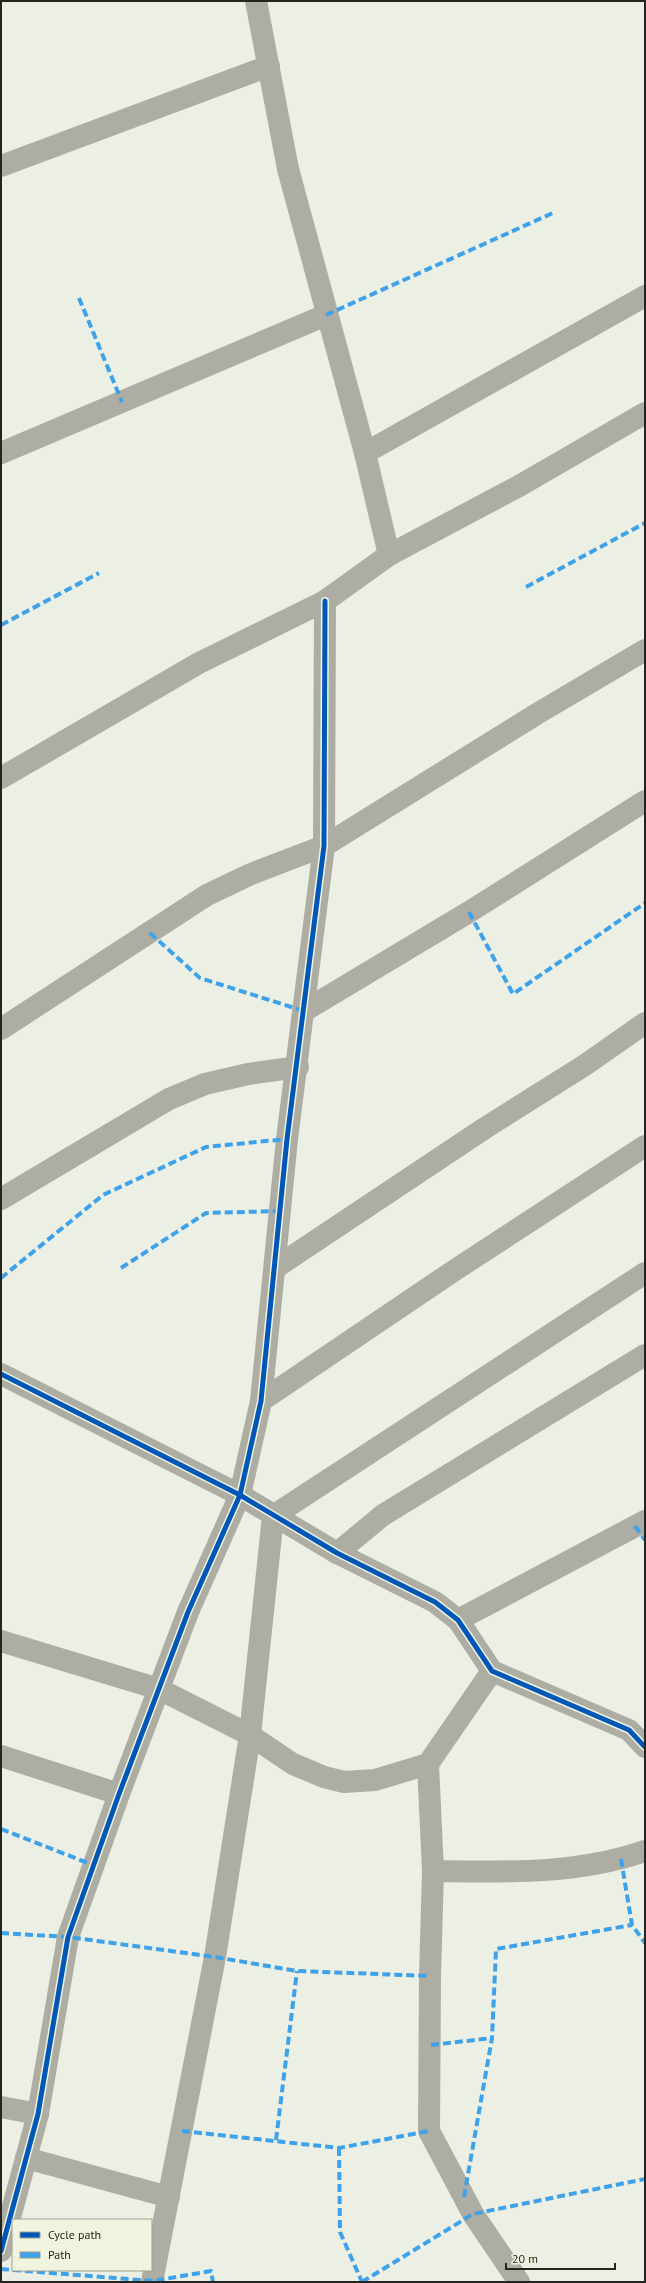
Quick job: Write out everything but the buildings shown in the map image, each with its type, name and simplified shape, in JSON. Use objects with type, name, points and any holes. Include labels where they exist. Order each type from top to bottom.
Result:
[{"type":"street","points":[[256,1],[288,169],[326,316],[365,453],[389,555]]},
{"type":"street","points":[[1,166],[269,66]]},
{"type":"street","points":[[365,453],[645,296]]},
{"type":"street","points":[[1,453],[326,316]]},
{"type":"street","points":[[1,778],[199,663],[325,601],[389,555],[519,486],[645,413]]},
{"type":"street","points":[[1,2251],[38,2114],[68,1937],[119,1794],[188,1612],[240,1495],[261,1401],[287,1139],[298,1067],[324,846],[325,601]]},
{"type":"street","points":[[1,1029],[150,934],[207,895],[251,874],[324,846],[540,712],[645,650]]},
{"type":"street","points":[[304,1011],[469,912],[645,801]]},
{"type":"street","points":[[275,1268],[485,1128],[585,1065],[645,1023]]},
{"type":"street","points":[[1,1199],[169,1099],[205,1084],[248,1074],[298,1067]]},
{"type":"street","points":[[261,1401],[458,1268],[645,1146]]},
{"type":"street","points":[[273,1516],[645,1273]]},
{"type":"street","points":[[337,1553],[383,1515],[645,1356]]},
{"type":"street","points":[[1,1374],[240,1495],[337,1553],[435,1602],[458,1620],[492,1671],[637,1728],[645,1747]]},
{"type":"street","points":[[152,2282],[215,1957],[250,1735],[273,1516]]},
{"type":"street","points":[[458,1620],[645,1521]]},
{"type":"street","points":[[1,1641],[159,1689],[250,1735],[293,1764],[324,1777],[344,1782],[374,1780],[428,1764]]},
{"type":"street","points":[[492,1671],[428,1764],[433,1871],[430,1976],[429,2131],[473,2214],[519,2282]]},
{"type":"street","points":[[1,1756],[119,1794]]},
{"type":"street","points":[[433,1871],[541,1871],[621,1859],[645,1851]]},
{"type":"street","points":[[1,2107],[38,2114]]},
{"type":"street","points":[[26,2158],[169,2197]]},
{"type":"marked path","points":[[326,315],[555,212]]},
{"type":"marked path","points":[[79,298],[122,402]]},
{"type":"marked path","points":[[526,587],[645,523]]},
{"type":"marked path","points":[[1,625],[99,573]]},
{"type":"marked path","points":[[469,912],[513,994],[645,903]]},
{"type":"marked path","points":[[150,933],[200,978],[304,1011]]},
{"type":"marked path","points":[[1,1278],[103,1195],[206,1147],[287,1139]]},
{"type":"marked path","points":[[121,1268],[206,1213],[281,1211]]},
{"type":"marked path","points":[[635,1526],[645,1540]]},
{"type":"marked path","points":[[1,1829],[93,1865]]},
{"type":"marked path","points":[[621,1859],[632,1925],[645,1943]]},
{"type":"marked path","points":[[464,2197],[492,2038],[496,1949],[632,1925]]},
{"type":"marked path","points":[[1,1933],[68,1937],[215,1957],[297,1971],[430,1976]]},
{"type":"marked path","points":[[276,2140],[297,1971]]},
{"type":"marked path","points":[[431,2045],[492,2038]]},
{"type":"marked path","points":[[182,2131],[339,2148],[429,2131]]},
{"type":"marked path","points":[[339,2148],[340,2232],[362,2282]]},
{"type":"marked path","points":[[362,2282],[473,2214],[645,2179]]},
{"type":"marked path","points":[[1,2269],[12,2270]]},
{"type":"marked path","points":[[26,2271],[153,2281],[211,2271],[213,2282]]},
{"type":"cycle path","points":[[1,2251],[38,2114],[68,1937],[119,1794],[188,1612],[240,1495],[261,1401],[287,1139],[324,846],[325,601]]},
{"type":"cycle path","points":[[1,1374],[240,1495],[337,1553],[435,1602],[458,1620],[492,1671],[629,1730],[645,1747]]}]
